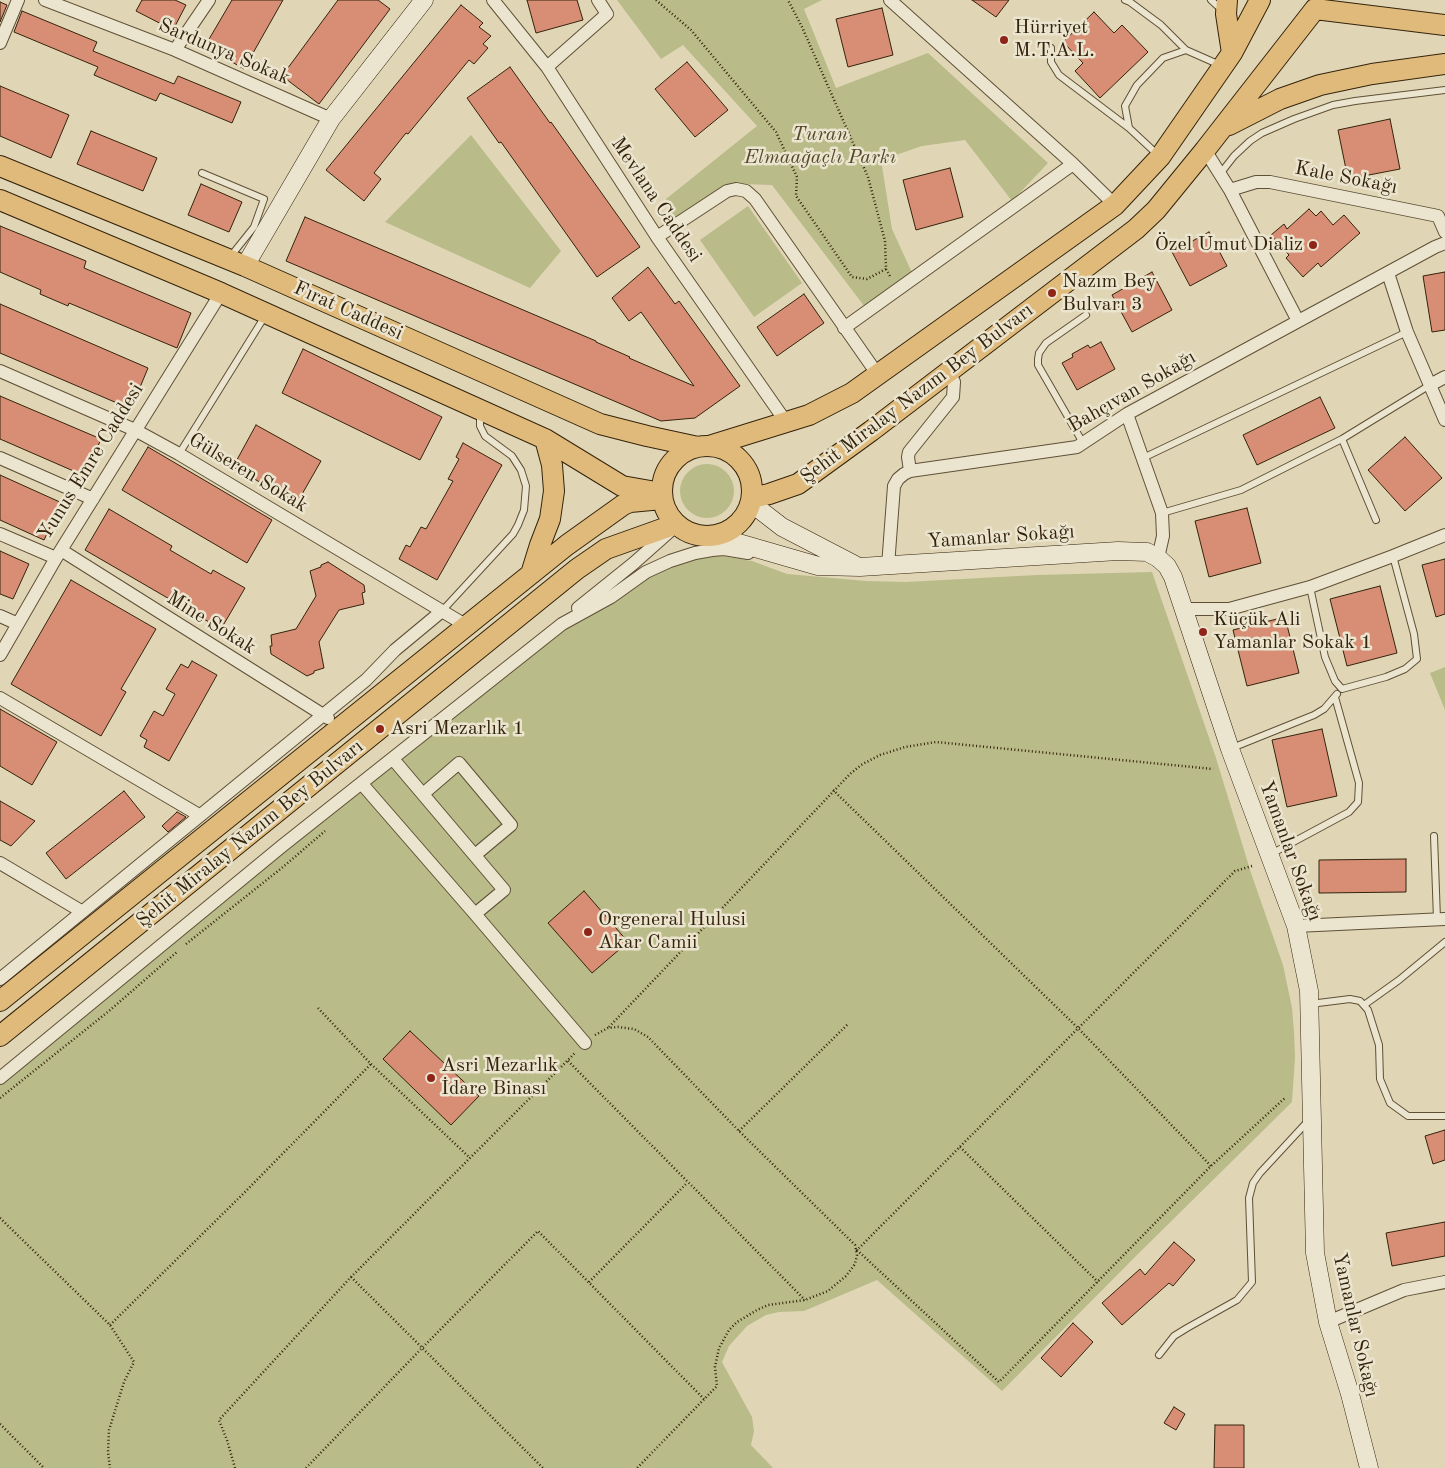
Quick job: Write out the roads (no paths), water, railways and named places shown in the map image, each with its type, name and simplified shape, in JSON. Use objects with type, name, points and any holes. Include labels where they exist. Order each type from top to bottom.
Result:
[{"type":"main road","name":"Şehit Miralay Nazım Bey Bulvarı","points":[[704,446],[786,422],[829,406],[852,393],[1115,205],[1160,157],[1227,60],[1260,0]]},
{"type":"main road","points":[[1314,4],[1445,25]]},
{"type":"main road","name":"Şehit Miralay Nazım Bey Bulvarı","points":[[751,501],[798,484],[949,372],[1136,229],[1156,210],[1205,150],[1314,4]]},
{"type":"main road","points":[[1226,7],[1227,60]]},
{"type":"main road","points":[[1220,130],[1260,108],[1300,91],[1320,85],[1372,74],[1445,64]]},
{"type":"main road","name":"Fırat Caddesi","points":[[0,166],[237,262],[600,424],[647,436],[704,446]]},
{"type":"main road","name":"Fırat Caddesi","points":[[0,200],[267,313],[544,439],[622,486],[662,496]]},
{"type":"main road","points":[[531,574],[553,506],[554,478],[549,452],[544,439]]},
{"type":"main road","points":[[704,446],[726,450],[740,460],[747,470],[751,481],[751,501],[747,513],[737,525],[728,531],[714,536],[696,535],[676,525],[669,516],[662,496],[663,479],[674,460],[685,452],[704,446]]},
{"type":"main road","name":"Şehit Miralay Nazım Bey Bulvarı","points":[[0,1001],[567,545],[623,505],[662,496]]},
{"type":"main road","name":"Şehit Miralay Nazım Bey Bulvarı","points":[[0,1036],[577,568],[606,549],[676,525]]},
{"type":"street","points":[[0,43],[18,0]]},
{"type":"street","name":"Sardunya Sokak","points":[[45,0],[175,50],[331,119]]},
{"type":"street","points":[[175,50],[209,0]]},
{"type":"street","points":[[237,262],[331,119],[424,0]]},
{"type":"street","name":"Mevlana Caddesi","points":[[493,0],[547,67],[658,237],[786,422]]},
{"type":"street","points":[[547,67],[607,14],[598,0]]},
{"type":"street","points":[[890,0],[1073,164],[1115,205]]},
{"type":"street","points":[[1205,150],[1230,190],[1298,321]]},
{"type":"street","points":[[844,328],[1073,164]]},
{"type":"street","name":"Kale Sokağı","points":[[1230,190],[1256,182],[1270,182],[1442,214],[1445,232]]},
{"type":"street","points":[[658,237],[727,191],[736,189],[746,191],[755,199],[878,375]]},
{"type":"street","name":"Bahçıvan Sokağı","points":[[910,471],[1071,449],[1084,443],[1127,414],[1445,243]]},
{"type":"street","points":[[1388,273],[1407,332],[1445,420]]},
{"type":"street","name":"Yunus Emre Caddesi","points":[[0,655],[58,554],[221,293]]},
{"type":"street","name":"Gülseren Sokak","points":[[0,371],[135,430],[179,454],[467,626]]},
{"type":"street","points":[[888,566],[894,486],[898,479],[910,471],[908,457],[910,452],[953,397],[954,382],[949,372]]},
{"type":"street","points":[[1430,385],[1445,377]]},
{"type":"street","points":[[1127,414],[1162,513],[1163,536],[1158,558]]},
{"type":"street","points":[[0,458],[93,499]]},
{"type":"street","points":[[751,501],[782,527],[860,567]]},
{"type":"street","points":[[562,624],[567,617],[634,563],[676,525]]},
{"type":"street","name":"Mine Sokak","points":[[0,534],[58,554],[341,726]]},
{"type":"street","points":[[1183,609],[1229,609],[1310,587],[1445,535]]},
{"type":"street","name":"Yamanlar Sokağı","points":[[714,536],[818,566],[888,566],[1118,551],[1147,552],[1167,566],[1173,576],[1230,749],[1296,926],[1310,1004],[1315,1253],[1328,1322],[1350,1394],[1369,1468]]},
{"type":"street","points":[[0,1078],[282,846],[562,624],[611,597],[646,572],[695,552],[724,549],[749,553],[765,551]]},
{"type":"street","points":[[0,979],[366,680],[395,650],[442,611]]},
{"type":"street","points":[[0,616],[18,624]]},
{"type":"street","points":[[0,698],[199,816]]},
{"type":"street","points":[[393,759],[504,890],[476,914]]},
{"type":"street","points":[[423,794],[459,763],[465,770],[511,825],[475,855]]},
{"type":"street","points":[[362,784],[476,914],[585,1043]]},
{"type":"street","points":[[0,863],[81,911]]},
{"type":"street","points":[[1296,926],[1441,919]]},
{"type":"street","points":[[1328,1322],[1404,1290],[1445,1282]]},
{"type":"lane","points":[[1125,0],[1161,25],[1186,50],[1227,60]]},
{"type":"lane","points":[[1210,0],[1226,7]]},
{"type":"lane","points":[[1052,48],[1052,62],[1059,74],[1129,128],[1160,157]]},
{"type":"lane","points":[[1129,128],[1124,106],[1137,84],[1164,58],[1186,50]]},
{"type":"lane","points":[[1220,174],[1234,156],[1250,141],[1276,126],[1303,115],[1333,105],[1355,101],[1445,90]]},
{"type":"lane","points":[[202,173],[264,199],[254,227],[237,262]]},
{"type":"lane","points":[[179,454],[267,313]]},
{"type":"lane","points":[[1084,443],[1038,365],[1038,359],[1039,353],[1046,343],[1086,315]]},
{"type":"lane","points":[[1143,458],[1407,332]]},
{"type":"lane","points":[[1162,513],[1241,490],[1342,439],[1430,385]]},
{"type":"lane","points":[[442,611],[512,534],[524,510],[526,486],[521,470],[512,456],[485,436],[480,426],[480,410]]},
{"type":"lane","points":[[1342,439],[1376,520]]},
{"type":"lane","points":[[1230,749],[1314,715],[1324,709],[1342,689],[1386,677],[1405,669],[1417,659],[1414,634],[1394,556]]},
{"type":"lane","points":[[1310,587],[1325,657],[1335,681],[1342,689]]},
{"type":"lane","points":[[1270,855],[1349,812],[1358,802],[1359,783],[1335,697]]},
{"type":"lane","points":[[1434,836],[1441,919]]},
{"type":"lane","points":[[1364,1005],[1399,980],[1445,942]]},
{"type":"lane","points":[[1310,1004],[1350,999],[1360,1001],[1368,1010],[1379,1045],[1380,1079],[1390,1103],[1408,1116],[1445,1116]]},
{"type":"lane","points":[[1159,1355],[1174,1336],[1238,1300],[1252,1282],[1249,1198],[1253,1183],[1313,1116]]},
{"type":"place","name":"Hürriyet M.T.A.L.","points":[[1004,40]]},
{"type":"place","name":"Özel Umut Dializ","points":[[1313,245]]},
{"type":"place","name":"Nazım Bey Bulvarı 3","points":[[1052,293]]},
{"type":"place","name":"Küçük Ali Yamanlar Sokak 1","points":[[1203,632]]},
{"type":"place","name":"Asri Mezarlık 1","points":[[380,729]]},
{"type":"place","name":"Orgeneral Hulusi Akar Camii","points":[[588,932]]},
{"type":"place","name":"Asri Mezarlık İdare Binası","points":[[431,1078]]},
{"type":"park label","name":"Turan Elmaağaçlı Parkı","points":[[820,146]]}]
